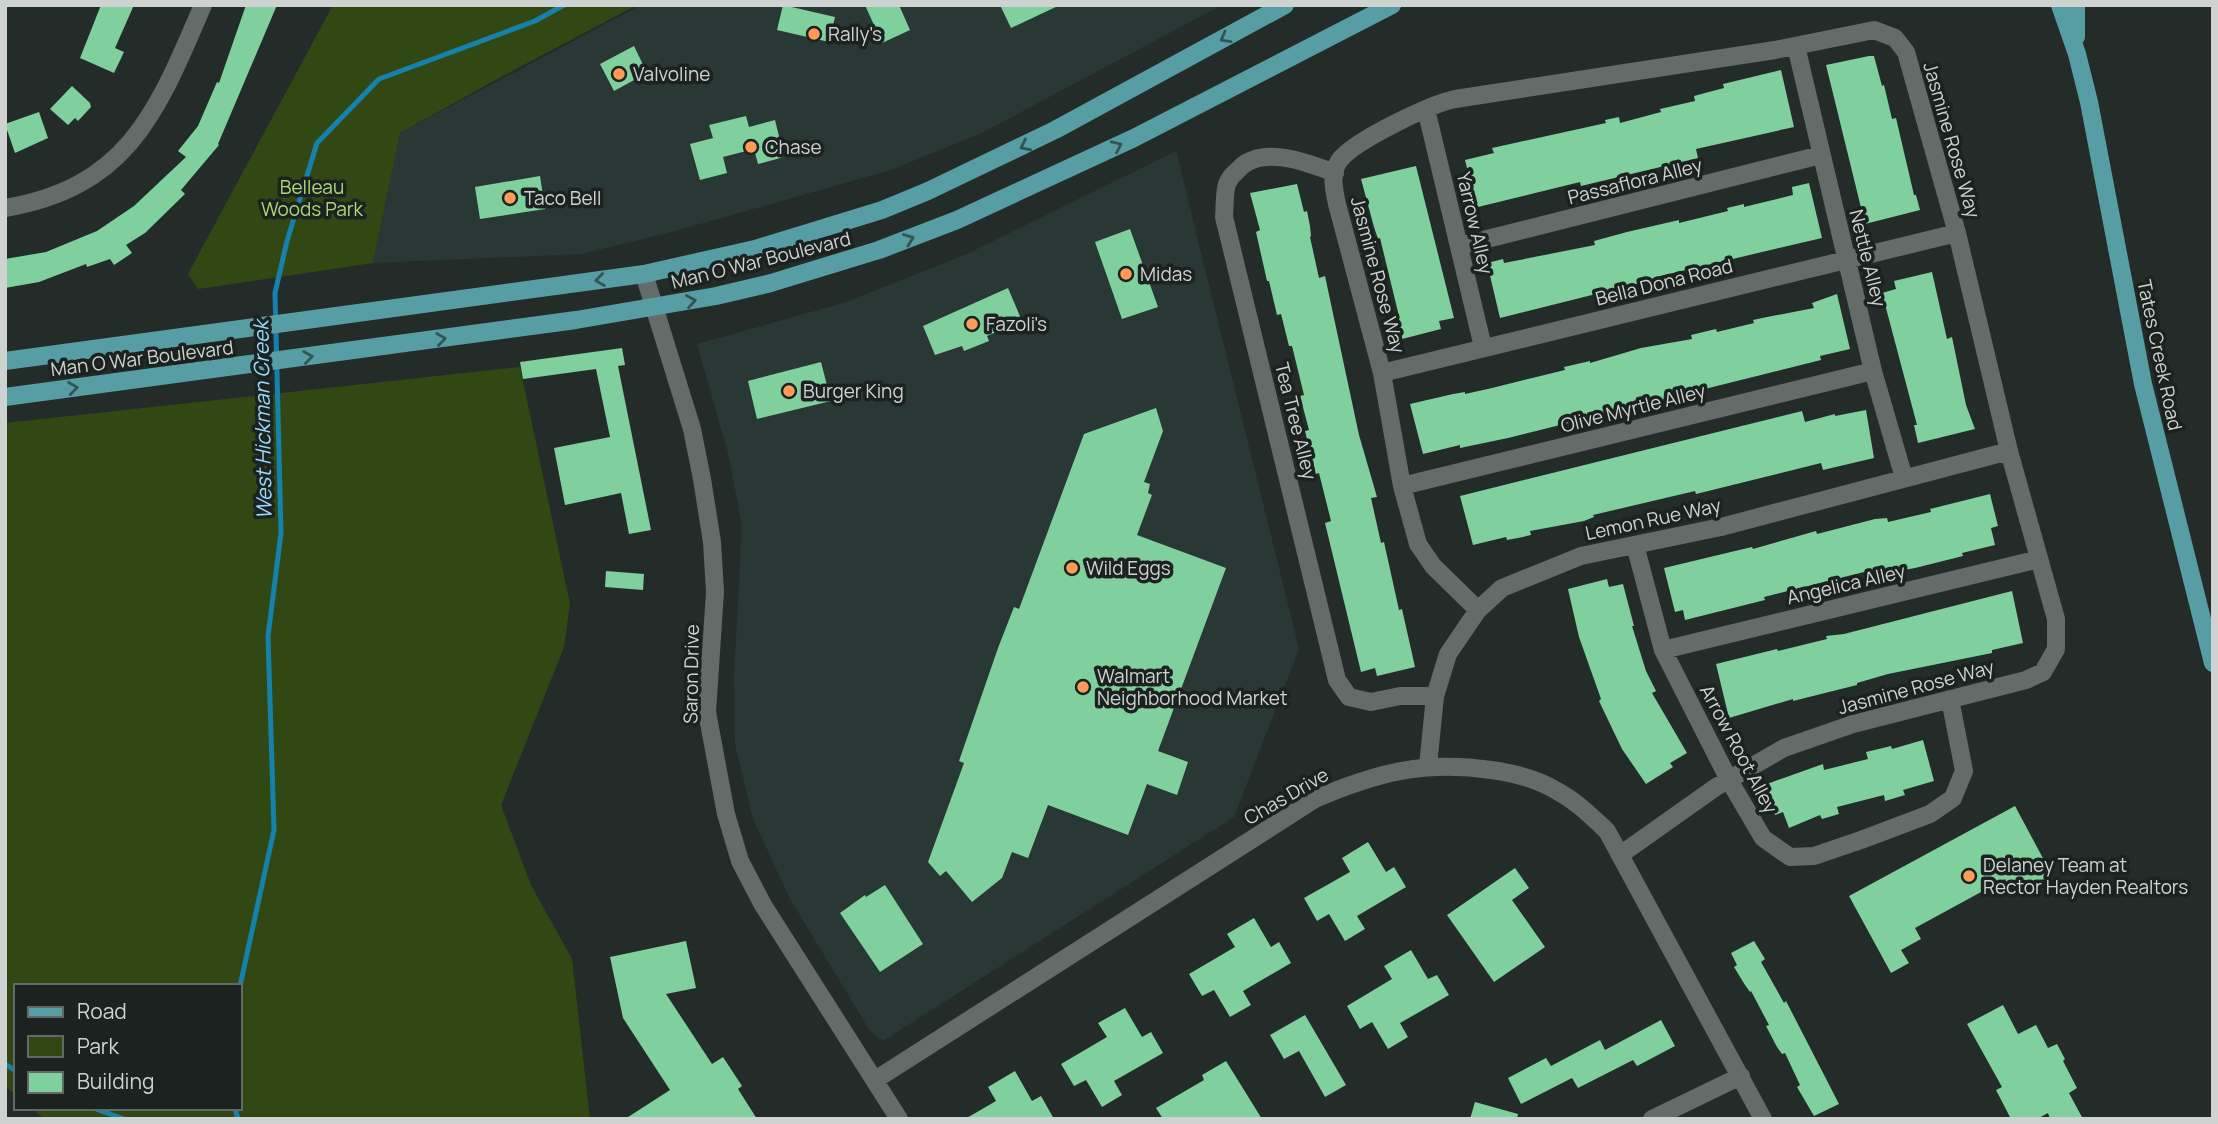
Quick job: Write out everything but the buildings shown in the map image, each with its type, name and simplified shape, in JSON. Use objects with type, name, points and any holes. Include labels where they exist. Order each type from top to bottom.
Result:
[{"type":"main road","name":"Man O War Boulevard","points":[[5,361],[645,274],[755,249],[882,210],[928,191],[1055,130],[1285,5]]},
{"type":"main road","name":"Man O War Boulevard","points":[[5,397],[653,308],[771,283],[879,250],[957,220],[1133,138],[1392,5]]},
{"type":"main road","name":"Tates Creek Road","points":[[2060,5],[2077,54],[2089,102],[2143,384],[2213,663]]},
{"type":"main road","name":"Tates Creek Road","points":[[2076,5],[2077,54]]},
{"type":"street","points":[[5,208],[48,198],[93,176],[125,149],[148,122],[165,93],[203,5]]},
{"type":"street","name":"Jasmine Rose Way","points":[[1478,610],[1433,566],[1419,544],[1402,486],[1382,373],[1332,181],[1339,162],[1354,147],[1438,103],[1455,99],[1796,46],[1874,30],[1895,38],[1906,52],[1957,233],[2010,452],[2056,619],[2056,649],[2043,672],[2026,680],[1853,724],[1784,747],[1729,780],[1620,855]]},
{"type":"street","name":"Nettle Alley","points":[[1796,46],[1873,370],[1904,478]]},
{"type":"street","name":"Yarrow Alley","points":[[1426,109],[1483,347]]},
{"type":"street","name":"Passaflora Alley","points":[[1459,246],[1821,156]]},
{"type":"street","name":"Tea Tree Alley","points":[[1335,173],[1284,157],[1263,157],[1242,164],[1227,181],[1224,217],[1337,680],[1349,697],[1371,702],[1400,696],[1435,696]]},
{"type":"street","name":"Bella Dona Road","points":[[1382,373],[1957,233]]},
{"type":"street","name":"Saron Drive","points":[[645,274],[653,308],[692,429],[710,529],[715,592],[707,712],[726,814],[740,861],[763,905],[900,1119]]},
{"type":"street","name":"Olive Myrtle Alley","points":[[1402,486],[1873,370]]},
{"type":"street","name":"Lemon Rue Way","points":[[1428,765],[1435,696],[1448,654],[1478,610],[1502,588],[1581,556],[1721,527],[2010,452]]},
{"type":"street","name":"Arrow Root Alley","points":[[1635,545],[1663,650],[1729,780],[1763,838],[1790,857],[1814,856],[1861,840],[1930,814],[1954,798],[1964,771],[1950,699]]},
{"type":"street","name":"Angelica Alley","points":[[1663,650],[2039,559]]},
{"type":"street","name":"Chas Drive","points":[[875,1080],[1315,799],[1373,776],[1428,765],[1463,765],[1509,772],[1556,789],[1580,806],[1607,831],[1763,1119]]},
{"type":"street","points":[[1652,1119],[1741,1076]]},
{"type":"shaded area","points":[[641,5],[1222,5],[982,133],[891,170],[668,233],[581,254],[373,263],[400,133]]},
{"type":"shaded area","points":[[1176,151],[1299,649],[1234,817],[883,1041],[870,1031],[789,897],[753,819],[735,744],[734,678],[742,525],[728,453],[697,344],[843,303],[967,254]]},
{"type":"green space","name":"Belleau Woods Park","points":[[333,5],[637,5],[400,133],[373,263],[198,289],[188,274]]},
{"type":"green space","points":[[520,367],[570,604],[564,647],[501,805],[531,885],[572,959],[590,1119],[44,1119],[34,1110],[242,1110],[242,984],[14,984],[14,1093],[5,1086],[5,423]]},
{"type":"waterway","name":"West Hickman Creek","points":[[240,984],[274,830],[268,636],[281,533],[275,293],[287,241],[317,143],[379,79],[535,21],[564,5]]},
{"type":"waterway","points":[[5,1064],[14,1070]]},
{"type":"waterway","points":[[99,1110],[124,1119]]},
{"type":"waterway","name":"West Hickman Creek","points":[[236,1110],[238,1119]]},
{"type":"place","name":"Rally's","points":[[814,34]]},
{"type":"place","name":"Valvoline","points":[[619,74]]},
{"type":"place","name":"Chase","points":[[751,147]]},
{"type":"place","name":"Taco Bell","points":[[510,198]]},
{"type":"place","name":"Midas","points":[[1126,274]]},
{"type":"place","name":"Fazoli's","points":[[972,324]]},
{"type":"place","name":"Burger King","points":[[789,391]]},
{"type":"place","name":"Wild Eggs","points":[[1072,568]]},
{"type":"place","name":"Walmart Neighborhood Market","points":[[1083,687]]},
{"type":"place","name":"Delaney Team at Rector Hayden Realtors","points":[[1969,876]]}]
